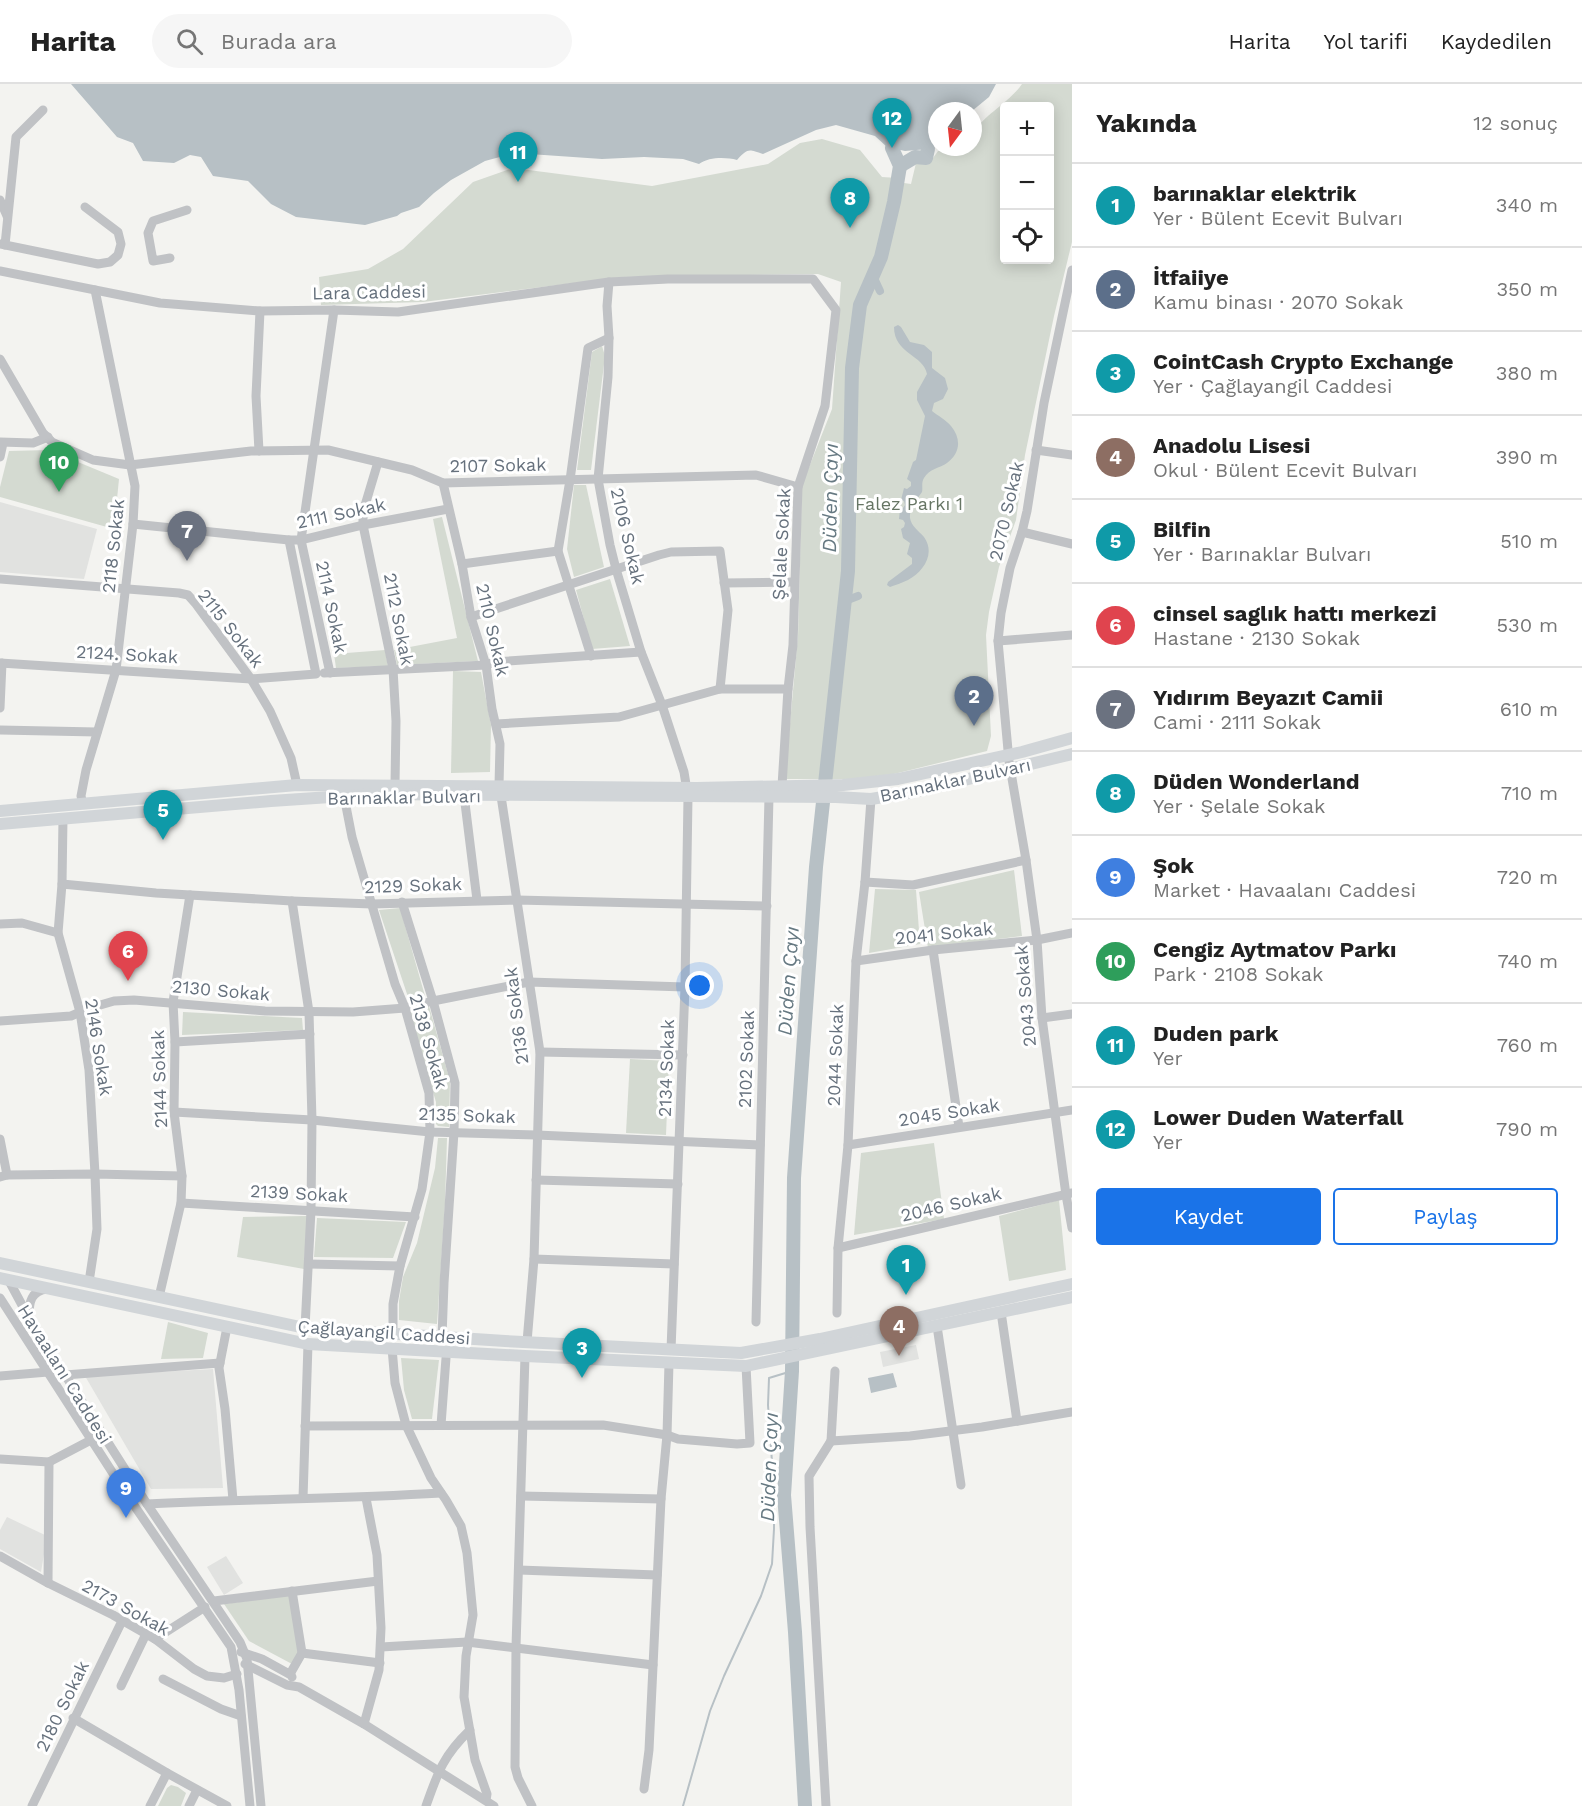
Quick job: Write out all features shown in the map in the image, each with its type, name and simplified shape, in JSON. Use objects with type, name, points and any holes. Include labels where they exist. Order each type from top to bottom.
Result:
[{"type":"main road","name":"Barınaklar Bulvarı","points":[[837,791],[871,799],[914,792],[1072,738]]},
{"type":"main road","name":"Barınaklar Bulvarı","points":[[837,791],[1010,761],[1072,754]]},
{"type":"main road","name":"Barınaklar Bulvarı","points":[[0,811],[297,785],[395,785],[500,791],[688,792],[769,797],[810,791]]},
{"type":"main road","points":[[688,792],[782,786],[810,791],[837,791]]},
{"type":"main road","name":"Barınaklar Bulvarı","points":[[0,824],[344,796],[464,795],[500,791]]},
{"type":"main road","points":[[0,1255],[23,1268]]},
{"type":"main road","name":"Çağlayangil Caddesi","points":[[0,1265],[305,1328],[741,1353],[821,1345]]},
{"type":"main road","name":"Havaalanı Caddesi","points":[[0,1265],[4,1278]]},
{"type":"main road","name":"Çağlayangil Caddesi","points":[[4,1278],[308,1344],[746,1366],[773,1362],[821,1345]]},
{"type":"main road","points":[[821,1345],[1072,1284]]},
{"type":"main road","points":[[821,1345],[937,1326],[1072,1297]]},
{"type":"street","points":[[43,110],[16,137],[3,245],[98,264],[110,262],[118,255],[121,244],[118,232],[85,207]]},
{"type":"street","points":[[0,200],[8,218]]},
{"type":"street","points":[[170,258],[153,261],[148,233],[153,221],[187,210]]},
{"type":"street","name":"2070 Sokak","points":[[1010,761],[998,641],[1001,613],[1010,568],[1022,532],[1072,270]]},
{"type":"street","name":"Lara Caddesi","points":[[0,271],[160,303],[260,311],[334,309],[398,312],[609,282],[668,279],[813,279]]},
{"type":"street","name":"Şelale Sokak","points":[[782,786],[793,645],[798,487],[825,406],[836,310],[813,279]]},
{"type":"street","name":"2106 Sokak","points":[[609,282],[608,377],[598,479],[616,569],[641,652],[662,705],[688,792]]},
{"type":"street","name":"2118 Sokak","points":[[83,804],[81,796],[86,770],[116,670],[133,524],[135,486],[95,290]]},
{"type":"street","name":"2114 Sokak","points":[[334,309],[301,540],[330,673],[486,665],[494,662],[641,652]]},
{"type":"street","points":[[259,450],[256,396],[260,311]]},
{"type":"street","points":[[591,656],[558,551],[588,348],[609,338]]},
{"type":"street","points":[[0,359],[48,437],[33,443],[2,443],[0,457]]},
{"type":"street","name":"2107 Sokak","points":[[48,437],[61,446],[93,460],[130,465],[259,450],[328,450],[412,470],[443,483],[756,475],[798,487]]},
{"type":"street","points":[[1036,450],[1072,455]]},
{"type":"street","name":"2112 Sokak","points":[[378,462],[363,512],[363,525],[393,669],[396,721],[395,785]]},
{"type":"street","name":"2110 Sokak","points":[[443,483],[462,564],[471,616],[486,665],[500,744],[500,791]]},
{"type":"street","name":"2111 Sokak","points":[[133,524],[301,540],[448,508]]},
{"type":"street","points":[[1022,532],[1072,544]]},
{"type":"street","points":[[289,540],[316,674]]},
{"type":"street","points":[[462,564],[558,551]]},
{"type":"street","points":[[471,616],[671,552],[720,551],[728,610],[720,689]]},
{"type":"street","name":"2115 Sokak","points":[[0,579],[188,595],[251,679],[270,711],[291,758],[297,785]]},
{"type":"street","points":[[724,584],[794,582]]},
{"type":"street","points":[[998,641],[1072,635]]},
{"type":"street","points":[[0,708],[1,663]]},
{"type":"street","name":"2124. Sokak","points":[[1,663],[251,679],[330,673]]},
{"type":"street","points":[[496,724],[619,717],[720,689],[788,689]]},
{"type":"street","points":[[0,730],[97,732]]},
{"type":"street","name":"2043 Sokak","points":[[1010,761],[1026,860],[1036,940],[1042,1018],[1069,1194],[1072,1228]]},
{"type":"street","name":"2136 Sokak","points":[[500,791],[540,1052],[534,1259],[527,1342]]},
{"type":"street","name":"2134 Sokak","points":[[671,1350],[688,903],[688,792]]},
{"type":"street","points":[[464,795],[477,900]]},
{"type":"street","name":"2138 Sokak","points":[[344,796],[352,837],[429,1093],[430,1132],[422,1189],[400,1266],[393,1304],[393,1334]]},
{"type":"street","name":"2102 Sokak","points":[[756,1322],[769,797]]},
{"type":"street","name":"2044 Sokak","points":[[837,1313],[838,1248],[848,1145],[856,961],[871,799]]},
{"type":"street","name":"2146 Sokak","points":[[63,819],[62,884],[58,933],[80,1012],[89,1070],[95,1174],[97,1229],[89,1282]]},
{"type":"street","points":[[865,882],[913,885],[1026,860]]},
{"type":"street","name":"2129 Sokak","points":[[62,884],[190,895],[372,904],[517,900],[766,906]]},
{"type":"street","name":"2144 Sokak","points":[[159,1297],[181,1203],[182,1176],[174,1112],[173,1002],[190,895]]},
{"type":"street","points":[[292,901],[309,1012],[310,1034],[311,1210],[305,1328]]},
{"type":"street","points":[[402,902],[433,1001],[455,1083],[442,1337]]},
{"type":"street","points":[[0,924],[22,923],[58,933]]},
{"type":"street","name":"2041 Sokak","points":[[856,961],[933,950],[1036,940],[1072,933]]},
{"type":"street","points":[[933,950],[959,1127]]},
{"type":"street","name":"2130 Sokak","points":[[0,1021],[71,1016],[114,1001],[134,1000],[243,1010],[352,1012],[405,1008],[529,982],[685,987]]},
{"type":"street","points":[[1042,1018],[1072,1014]]},
{"type":"street","points":[[175,1042],[310,1034]]},
{"type":"street","points":[[540,1052],[683,1055]]},
{"type":"street","name":"2045 Sokak","points":[[848,1145],[1072,1110]]},
{"type":"street","name":"2135 Sokak","points":[[174,1112],[312,1120],[430,1132],[760,1145]]},
{"type":"street","points":[[0,1139],[4,1176],[95,1174],[182,1176]]},
{"type":"street","points":[[536,1180],[678,1184]]},
{"type":"street","name":"2046 Sokak","points":[[838,1248],[1069,1194]]},
{"type":"street","name":"2139 Sokak","points":[[181,1203],[415,1217]]},
{"type":"street","points":[[534,1259],[674,1264]]},
{"type":"street","points":[[309,1264],[400,1266]]},
{"type":"street","name":"Havaalanı Caddesi","points":[[4,1278],[147,1504],[240,1642],[247,1665],[261,1806]]},
{"type":"street","points":[[29,1318],[29,1301],[34,1294],[43,1289],[64,1290]]},
{"type":"street","name":"Havaalanı Caddesi","points":[[0,1298],[125,1492],[232,1650],[237,1674],[250,1806]]},
{"type":"street","points":[[1001,1312],[1017,1421]]},
{"type":"street","points":[[937,1326],[961,1485]]},
{"type":"street","points":[[227,1327],[219,1368],[233,1500]]},
{"type":"street","points":[[303,1498],[308,1344]]},
{"type":"street","points":[[393,1348],[395,1383],[406,1425],[431,1478],[461,1526],[467,1553],[474,1615],[467,1642],[464,1697],[475,1760],[490,1803]]},
{"type":"street","points":[[525,1356],[516,1647],[515,1767],[532,1806]]},
{"type":"street","points":[[441,1425],[446,1358]]},
{"type":"street","points":[[65,1375],[220,1363]]},
{"type":"street","points":[[644,1790],[649,1750],[669,1363]]},
{"type":"street","points":[[305,1426],[603,1425],[667,1435],[678,1439],[750,1443],[746,1366]]},
{"type":"street","points":[[826,1806],[809,1476],[831,1441],[835,1371]]},
{"type":"street","points":[[0,1376],[48,1372]]},
{"type":"street","points":[[831,1441],[910,1436],[1072,1412]]},
{"type":"street","points":[[0,1459],[50,1462],[91,1440]]},
{"type":"street","points":[[48,1583],[50,1462]]},
{"type":"street","points":[[147,1504],[366,1498],[441,1493]]},
{"type":"street","points":[[521,1497],[661,1498]]},
{"type":"street","points":[[364,1724],[379,1670],[381,1647],[377,1555],[366,1498]]},
{"type":"street","name":"2173 Sokak","points":[[0,1556],[151,1637],[207,1676],[224,1678],[237,1674]]},
{"type":"street","points":[[519,1570],[657,1575]]},
{"type":"street","points":[[214,1601],[378,1581]]},
{"type":"street","points":[[290,1674],[302,1653],[292,1591]]},
{"type":"street","points":[[121,1686],[151,1637],[205,1607]]},
{"type":"street","name":"2180 Sokak","points":[[32,1806],[122,1621]]},
{"type":"street","points":[[381,1647],[467,1642],[653,1665]]},
{"type":"street","points":[[232,1650],[262,1659],[290,1674],[295,1685]]},
{"type":"street","points":[[302,1653],[380,1663]]},
{"type":"street","points":[[235,1661],[287,1684],[295,1685],[364,1724],[490,1803]]},
{"type":"street","points":[[163,1679],[221,1709],[241,1716]]},
{"type":"street","points":[[73,1718],[227,1806]]},
{"type":"street","points":[[426,1806],[447,1755],[456,1743],[470,1731]]},
{"type":"street","points":[[150,1806],[167,1773]]},
{"type":"street","points":[[189,1806],[197,1790]]},
{"type":"shaded area","points":[[71,84],[996,84],[989,97],[982,103],[928,102],[928,149],[905,151],[887,147],[875,136],[836,125],[816,130],[763,154],[749,151],[737,160],[717,158],[699,164],[683,159],[644,157],[602,159],[515,153],[485,161],[451,180],[419,207],[365,225],[296,217],[271,204],[248,181],[213,176],[201,157],[190,155],[174,163],[143,161],[133,143],[117,137]]},
{"type":"shaded area","points":[[898,325],[910,342],[924,345],[932,352],[932,368],[945,378],[948,389],[943,399],[934,403],[932,411],[951,426],[957,435],[958,445],[952,459],[926,475],[922,492],[911,511],[912,524],[927,543],[929,550],[926,562],[913,577],[890,587],[887,585],[888,582],[912,564],[912,558],[907,554],[910,543],[903,538],[901,529],[905,523],[899,519],[900,509],[905,505],[901,500],[904,488],[911,486],[911,482],[907,479],[913,462],[916,460],[925,416],[917,400],[917,392],[927,374],[921,362],[899,343],[894,327]]},
{"type":"shaded area","points":[[0,502],[97,529],[84,579],[0,572]]},
{"type":"shaded area","points":[[916,1345],[919,1359],[883,1367],[880,1352]]},
{"type":"shaded area","points":[[213,1369],[223,1488],[151,1489],[85,1376]]},
{"type":"shaded area","points":[[893,1373],[897,1387],[871,1393],[868,1378]]},
{"type":"shaded area","points":[[7,1517],[47,1536],[41,1572],[0,1549],[0,1530]]},
{"type":"shaded area","points":[[226,1556],[243,1583],[224,1595],[207,1567]]},
{"type":"green space","name":"Falez Parkı 1","points":[[1022,84],[1072,84],[1072,242],[1025,455],[1016,520],[999,567],[989,612],[986,635],[991,736],[987,751],[894,774],[850,779],[785,779],[798,636],[802,485],[832,409],[841,282],[818,274],[622,277],[423,302],[321,305],[319,277],[368,269],[403,249],[473,182],[513,168],[652,186],[768,164],[800,143],[822,139],[860,150],[882,177],[898,178],[904,183],[911,184],[916,163],[928,165],[934,156],[982,156],[982,123],[1000,106],[1000,264],[1054,264],[1054,102],[1005,102]]},
{"type":"green space","points":[[602,346],[605,356],[591,470],[577,470],[592,352]]},
{"type":"green space","points":[[49,450],[119,479],[114,529],[0,497],[0,487],[9,451]]},
{"type":"green space","points":[[574,485],[586,485],[604,567],[574,577],[567,549]]},
{"type":"green space","points":[[442,517],[478,661],[397,665],[394,650],[457,638],[433,519]]},
{"type":"green space","points":[[610,579],[630,646],[592,649],[576,590]]},
{"type":"green space","points":[[385,650],[388,666],[336,668],[334,654]]},
{"type":"green space","points":[[453,671],[481,672],[491,725],[490,772],[451,773]]},
{"type":"green space","points":[[1014,870],[1022,936],[928,948],[919,892]]},
{"type":"green space","points":[[875,889],[916,890],[920,944],[869,953]]},
{"type":"green space","points":[[400,908],[425,996],[409,1000],[379,910]]},
{"type":"green space","points":[[429,1006],[450,1081],[449,1127],[436,1124],[436,1102],[409,1013]]},
{"type":"green space","points":[[183,1012],[302,1018],[303,1030],[182,1035]]},
{"type":"green space","points":[[630,1059],[669,1061],[666,1135],[626,1133]]},
{"type":"green space","points":[[438,1138],[447,1138],[437,1324],[399,1320],[403,1277],[417,1243],[435,1168]]},
{"type":"green space","points":[[934,1143],[944,1219],[854,1235],[861,1153]]},
{"type":"green space","points":[[1059,1200],[1066,1270],[1009,1281],[999,1216]]},
{"type":"green space","points":[[307,1216],[304,1269],[237,1257],[243,1217]]},
{"type":"green space","points":[[317,1218],[406,1222],[393,1258],[314,1257]]},
{"type":"green space","points":[[168,1322],[208,1333],[203,1358],[161,1359]]},
{"type":"green space","points":[[401,1358],[439,1360],[432,1419],[412,1419],[404,1390]]},
{"type":"green space","points":[[290,1595],[299,1652],[292,1664],[249,1641],[224,1604]]},
{"type":"green space","points":[[171,1785],[186,1793],[181,1806],[158,1806],[167,1788]]},
{"type":"waterway","name":"Düden Çayı","points":[[805,1806],[784,1495],[792,1371],[794,1178],[816,867],[848,571],[852,368],[860,305],[881,257],[894,202],[900,166],[892,148]]},
{"type":"waterway","name":"Düden Çayı","points":[[900,166],[915,157],[926,158],[928,149]]},
{"type":"waterway","points":[[873,276],[880,291]]},
{"type":"waterway","points":[[845,601],[858,596]]},
{"type":"waterway","points":[[683,1806],[710,1711],[761,1596],[772,1564],[774,1491],[768,1405],[769,1378],[792,1371]]},
{"type":"place","name":"Lower Duden Waterfall","points":[[892,148]]},
{"type":"place","name":"Duden park","points":[[518,182]]},
{"type":"place","name":"Düden Wonderland","points":[[850,228]]},
{"type":"place","name":"Cengiz Aytmatov Parkı","points":[[59,492]]},
{"type":"place","name":"Yıdırım Beyazıt Camii","points":[[187,561]]},
{"type":"place","name":"İtfaiiye","points":[[974,726]]},
{"type":"place","name":"Bilfin","points":[[163,840]]},
{"type":"place","name":"cinsel saglık hattı merkezi","points":[[128,981]]},
{"type":"place","name":"barınaklar elektrik","points":[[906,1295]]},
{"type":"place","name":"Anadolu Lisesi","points":[[899,1356]]},
{"type":"place","name":"CointCash Crypto Exchange","points":[[582,1378]]},
{"type":"place","name":"Şok","points":[[126,1518]]}]
